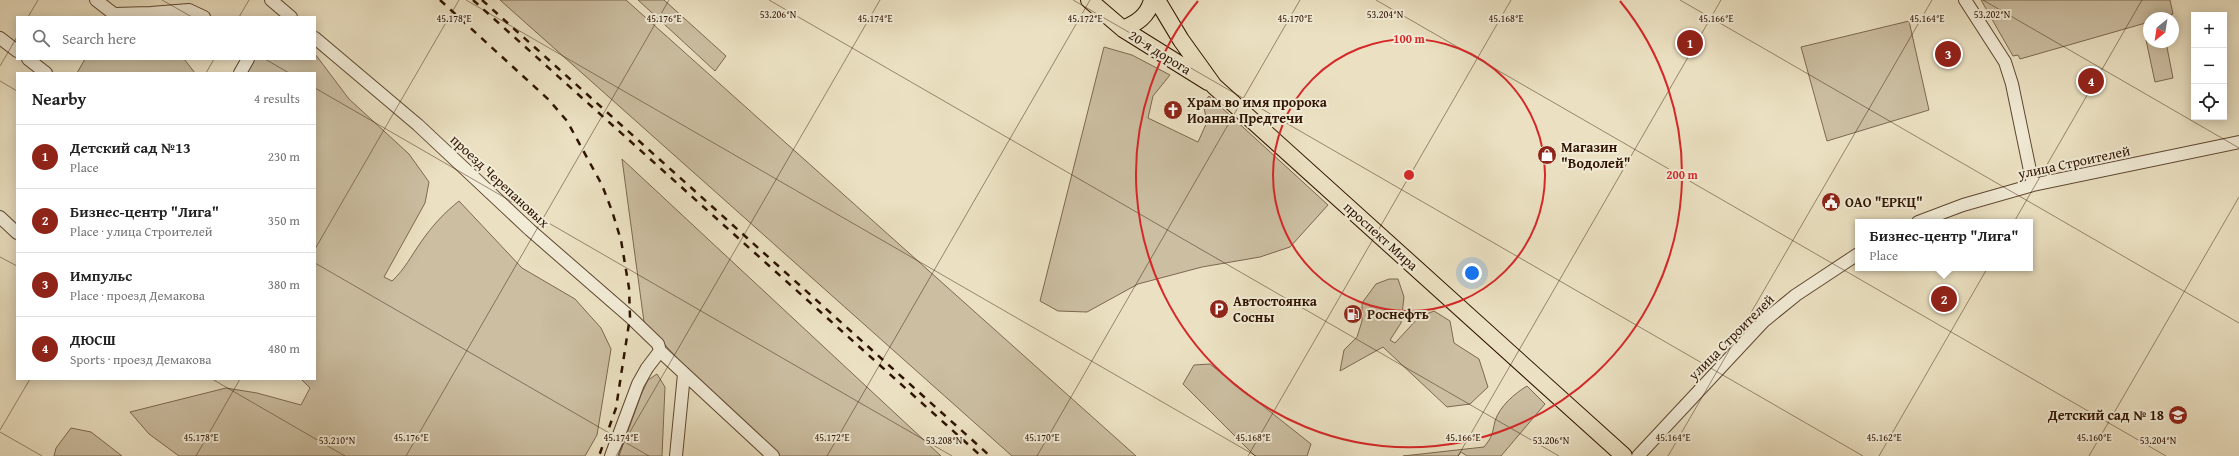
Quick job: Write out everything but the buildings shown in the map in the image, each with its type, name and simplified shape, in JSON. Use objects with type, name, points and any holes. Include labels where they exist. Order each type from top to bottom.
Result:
[{"type":"main road","name":"20-я дорога","points":[[1090,0],[1123,28],[1214,86]]},
{"type":"main road","points":[[1123,28],[1136,24],[1150,10],[1152,0]]},
{"type":"main road","name":"проспект Мира","points":[[1157,0],[1181,40],[1214,86],[1624,456]]},
{"type":"street","points":[[96,0],[114,14],[189,10],[202,16]]},
{"type":"street","points":[[1965,0],[2005,62],[2012,84],[2033,185]]},
{"type":"street","points":[[275,8],[289,16]]},
{"type":"street","points":[[0,38],[16,50]]},
{"type":"street","name":"проезд Черепановых","points":[[316,39],[418,125],[530,230],[630,317],[658,344],[660,350],[684,374],[773,456]]},
{"type":"street","points":[[29,60],[45,72]]},
{"type":"street","points":[[241,72],[247,60]]},
{"type":"street","name":"улица Строителей","points":[[1926,219],[1963,205],[2033,185],[2239,142]]},
{"type":"street","points":[[0,217],[16,232]]},
{"type":"street","name":"улица Строителей","points":[[1638,456],[1764,321],[1796,295],[1855,256]]},
{"type":"street","points":[[611,456],[638,384],[646,368],[660,350]]},
{"type":"street","points":[[676,456],[684,374]]},
{"type":"shaded area","points":[[500,0],[626,0],[1136,456],[1012,456]]},
{"type":"shaded area","points":[[638,0],[664,0],[726,56],[715,71]]},
{"type":"shaded area","points":[[1981,0],[2170,0],[2173,12],[2143,12],[2143,24],[2020,59],[2018,55],[2013,56]]},
{"type":"shaded area","points":[[1909,21],[1929,110],[1827,141],[1801,47]]},
{"type":"shaded area","points":[[1104,47],[1132,55],[1170,75],[1153,96],[1148,118],[1198,142],[1207,122],[1203,103],[1209,96],[1328,205],[1290,247],[1260,257],[1202,267],[1138,284],[1087,312],[1058,311],[1040,301]]},
{"type":"shaded area","points":[[2148,48],[2167,48],[2173,78],[2155,82]]},
{"type":"shaded area","points":[[316,55],[349,99],[409,154],[429,182],[425,203],[384,277],[392,281],[397,276],[434,225],[459,201],[522,268],[575,299],[601,328],[611,349],[597,435],[585,456],[179,456],[149,434],[130,412],[226,388],[257,393],[301,405],[310,388],[302,380],[316,380],[316,72],[240,72],[246,60],[316,60]]},
{"type":"shaded area","points":[[84,60],[185,60],[194,72],[78,72]]},
{"type":"shaded area","points":[[622,159],[941,456],[767,456],[644,322]]},
{"type":"shaded area","points":[[1389,279],[1398,279],[1404,297],[1401,323],[1390,340],[1395,343],[1419,317],[1434,311],[1450,321],[1454,343],[1479,359],[1488,387],[1470,404],[1447,407],[1383,347],[1340,371],[1344,350],[1357,337],[1362,321],[1362,303],[1376,284]]},
{"type":"shaded area","points":[[1210,364],[1311,444],[1307,456],[1255,456],[1183,384],[1194,365]]},
{"type":"shaded area","points":[[657,374],[665,387],[662,456],[619,456],[641,395],[648,380]]},
{"type":"shaded area","points":[[1527,386],[1545,404],[1501,456],[1467,456],[1461,452],[1458,456],[1403,456],[1484,447],[1491,437],[1495,421],[1500,410],[1512,397]]},
{"type":"shaded area","points":[[71,428],[91,432],[122,456],[54,456],[56,448]]},
{"type":"railway","points":[[440,0],[549,100],[567,121],[602,185],[612,211],[621,240],[629,288],[630,317],[616,408],[599,456]]},
{"type":"railway","points":[[473,0],[981,456]]},
{"type":"railway","points":[[482,0],[990,456]]},
{"type":"place","name":"Детский сад №13","points":[[1690,43]]},
{"type":"place","name":"Импульс","points":[[1948,54]]},
{"type":"place","name":"ДЮСШ","points":[[2091,81]]},
{"type":"place","name":"Храм во имя пророка Иоанна Предтечи","points":[[1173,110]]},
{"type":"place","name":"Магазин \"Водолей\"","points":[[1547,155]]},
{"type":"place","name":"ОАО \"ЕРКЦ\"","points":[[1831,202]]},
{"type":"place","name":"Бизнес-центр \"Лига\"","points":[[1944,299]]},
{"type":"place","name":"Автостоянка Сосны","points":[[1219,309]]},
{"type":"place","name":"Роснефть","points":[[1353,314]]},
{"type":"place","name":"Детский сад № 18","points":[[2178,415]]}]
